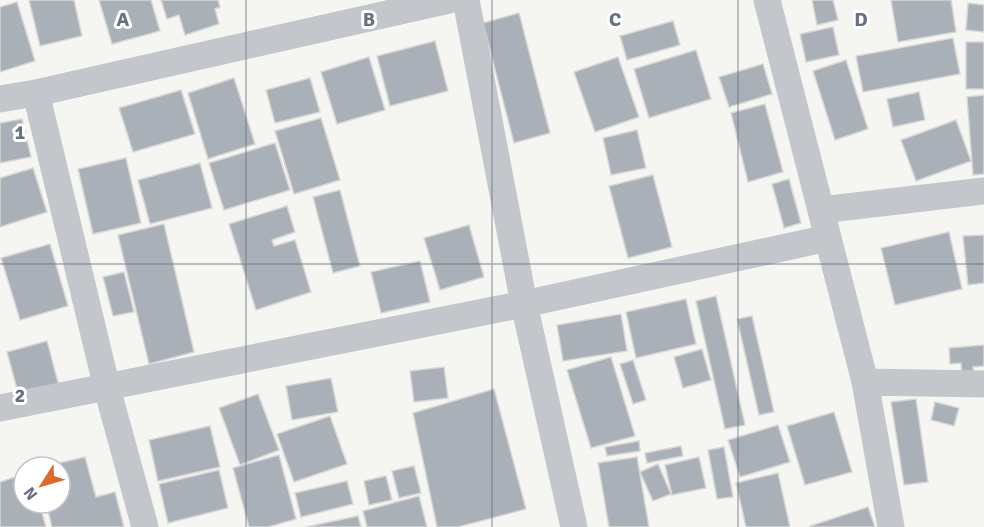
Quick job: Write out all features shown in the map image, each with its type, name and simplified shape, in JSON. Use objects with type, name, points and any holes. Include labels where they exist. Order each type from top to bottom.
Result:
[{"type":"street","points":[[0,99],[36,93],[449,0]]},
{"type":"street","points":[[466,0],[524,304],[574,527]]},
{"type":"street","points":[[767,0],[864,382],[891,527]]},
{"type":"street","points":[[36,93],[107,388],[145,527]]},
{"type":"street","points":[[821,210],[984,191]]},
{"type":"street","points":[[0,408],[524,304],[828,238]]},
{"type":"street","points":[[864,382],[984,384]]},
{"type":"building","points":[[29,0],[74,0],[82,36],[40,46]]},
{"type":"building","points":[[99,0],[151,0],[160,31],[112,44]]},
{"type":"building","points":[[161,0],[218,0],[220,7],[215,9],[219,24],[185,35],[179,15],[167,19]]},
{"type":"building","points":[[812,0],[833,0],[838,20],[817,25]]},
{"type":"building","points":[[891,0],[951,0],[956,32],[898,42]]},
{"type":"building","points":[[17,2],[35,61],[0,72],[0,7]]},
{"type":"building","points":[[968,3],[984,5],[984,32],[966,30]]},
{"type":"building","points":[[519,13],[550,133],[514,143],[483,23]]},
{"type":"building","points":[[673,21],[680,45],[627,60],[620,36]]},
{"type":"building","points":[[833,27],[839,55],[806,62],[800,34]]},
{"type":"building","points":[[953,38],[960,74],[863,92],[856,56]]},
{"type":"building","points":[[435,41],[448,91],[390,106],[377,56]]},
{"type":"building","points":[[966,42],[984,42],[984,89],[966,89]]},
{"type":"building","points":[[696,50],[711,99],[649,118],[634,69]]},
{"type":"building","points":[[369,57],[385,110],[337,124],[321,72]]},
{"type":"building","points":[[618,57],[639,117],[595,132],[574,72]]},
{"type":"building","points":[[846,60],[868,129],[835,140],[813,71]]},
{"type":"building","points":[[763,64],[772,94],[729,107],[719,77]]},
{"type":"building","points":[[234,78],[255,144],[208,159],[188,93]]},
{"type":"building","points":[[310,78],[320,112],[275,123],[266,90]]},
{"type":"building","points":[[181,90],[195,134],[133,152],[119,108]]},
{"type":"building","points":[[919,92],[925,120],[893,127],[887,99]]},
{"type":"building","points":[[984,95],[984,174],[973,175],[967,97]]},
{"type":"building","points":[[765,104],[783,172],[748,182],[731,113]]},
{"type":"building","points":[[321,118],[340,180],[294,194],[275,131]]},
{"type":"building","points":[[22,119],[31,157],[0,163],[0,123]]},
{"type":"building","points":[[956,120],[971,161],[916,181],[901,140]]},
{"type":"building","points":[[637,130],[646,168],[611,175],[603,138]]},
{"type":"building","points":[[275,143],[290,190],[224,210],[209,163]]},
{"type":"building","points":[[126,158],[141,223],[93,234],[78,169]]},
{"type":"building","points":[[200,163],[212,208],[150,224],[138,180]]},
{"type":"building","points":[[33,168],[47,212],[0,227],[0,178]]},
{"type":"building","points":[[653,175],[672,247],[628,258],[609,186]]},
{"type":"building","points":[[789,179],[801,223],[784,228],[772,184]]},
{"type":"building","points":[[340,190],[360,266],[333,273],[313,197]]},
{"type":"building","points":[[287,206],[295,232],[272,240],[274,246],[295,240],[311,292],[256,310],[229,224]]},
{"type":"building","points":[[164,224],[194,352],[149,364],[118,235]]},
{"type":"building","points":[[469,225],[484,277],[440,290],[424,238]]},
{"type":"building","points":[[949,232],[962,289],[895,305],[881,248]]},
{"type":"building","points":[[984,235],[984,283],[968,285],[963,236]]},
{"type":"building","points":[[50,244],[68,306],[20,320],[1,258]]},
{"type":"building","points":[[420,261],[430,302],[381,313],[371,272]]},
{"type":"building","points":[[124,272],[134,312],[113,316],[103,277]]},
{"type":"building","points":[[716,296],[745,425],[725,429],[696,301]]},
{"type":"building","points":[[686,299],[696,344],[636,358],[626,312]]},
{"type":"building","points":[[621,314],[627,351],[563,361],[557,325]]},
{"type":"building","points":[[752,316],[774,412],[759,415],[737,319]]},
{"type":"building","points":[[47,341],[59,386],[19,396],[7,352]]},
{"type":"building","points":[[984,345],[984,366],[973,367],[974,376],[962,377],[961,363],[950,364],[949,348]]},
{"type":"building","points":[[702,349],[711,380],[683,388],[674,357]]},
{"type":"building","points":[[611,357],[635,436],[591,448],[567,370]]},
{"type":"building","points":[[633,360],[646,400],[633,404],[620,364]]},
{"type":"building","points":[[444,367],[448,398],[414,402],[410,371]]},
{"type":"building","points":[[331,378],[338,412],[292,420],[286,386]]},
{"type":"building","points":[[494,389],[526,509],[458,527],[437,527],[413,413]]},
{"type":"building","points":[[258,394],[279,450],[240,465],[219,408]]},
{"type":"building","points":[[916,399],[928,482],[904,485],[891,402]]},
{"type":"building","points":[[935,402],[959,408],[954,426],[931,420]]},
{"type":"building","points":[[834,412],[852,472],[805,485],[787,426]]},
{"type":"building","points":[[330,416],[347,464],[294,482],[277,434]]},
{"type":"building","points":[[778,425],[790,462],[740,477],[728,440]]},
{"type":"building","points":[[210,426],[220,467],[158,481],[149,440]]},
{"type":"building","points":[[639,441],[640,451],[607,456],[605,447]]},
{"type":"building","points":[[681,446],[683,456],[647,463],[645,453]]},
{"type":"building","points":[[724,447],[733,497],[717,499],[708,450]]},
{"type":"building","points":[[279,455],[296,519],[268,527],[249,527],[233,468]]},
{"type":"building","points":[[85,457],[96,497],[115,492],[124,527],[52,527],[49,515],[72,515],[72,460]]},
{"type":"building","points":[[637,457],[649,527],[609,527],[598,463]]},
{"type":"building","points":[[699,457],[706,488],[672,495],[665,465]]},
{"type":"building","points":[[658,464],[671,494],[653,501],[640,472]]},
{"type":"building","points":[[414,466],[421,493],[399,498],[392,471]]},
{"type":"building","points":[[219,470],[228,508],[168,523],[159,484]]},
{"type":"building","points":[[778,473],[790,527],[746,527],[736,483]]},
{"type":"building","points":[[386,476],[392,500],[369,505],[364,481]]},
{"type":"building","points":[[12,478],[12,515],[42,515],[46,527],[0,527],[0,482]]},
{"type":"building","points":[[347,481],[353,504],[301,517],[295,493]]},
{"type":"building","points":[[419,496],[427,527],[367,527],[363,511]]},
{"type":"building","points":[[868,507],[875,527],[810,526]]},
{"type":"building","points":[[358,516],[361,527],[306,527]]}]
